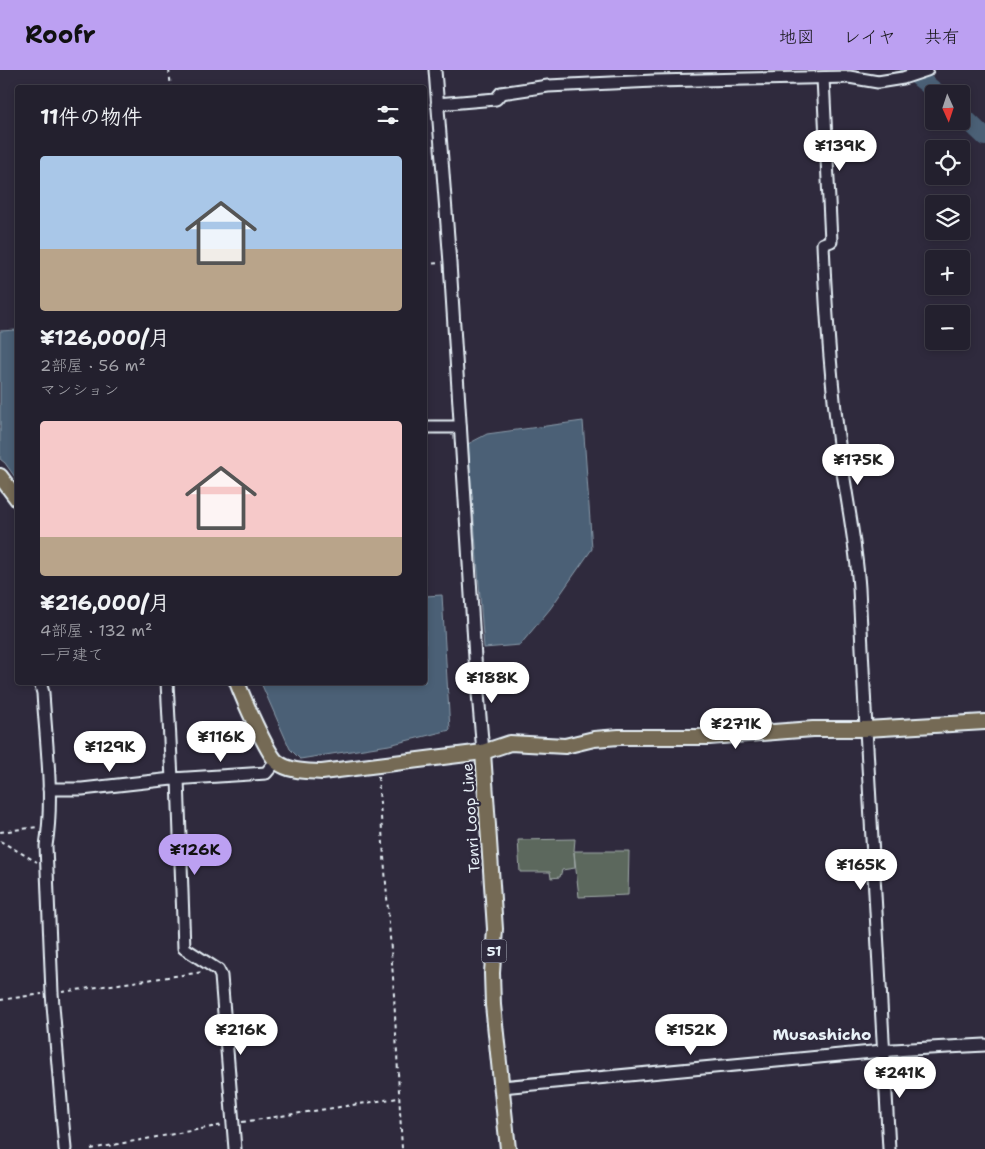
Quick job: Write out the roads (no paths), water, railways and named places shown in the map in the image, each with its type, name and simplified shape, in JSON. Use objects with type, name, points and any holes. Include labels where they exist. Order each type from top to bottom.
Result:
[{"type":"main road","points":[[0,476],[15,495]]},
{"type":"main road","points":[[238,685],[276,761]]},
{"type":"main road","points":[[483,752],[510,743],[565,746],[594,739],[619,737],[709,737],[814,729],[866,729],[985,722]]},
{"type":"main road","name":"Tenri Loop Line","points":[[276,761],[289,768],[322,772],[483,752],[495,929],[492,973],[493,1005],[508,1149]]},
{"type":"street","points":[[435,70],[483,752]]},
{"type":"street","points":[[436,104],[496,99],[501,93],[548,86],[654,81],[849,77],[878,82],[903,78],[926,70]]},
{"type":"street","points":[[823,78],[830,242],[823,244],[826,319],[840,449],[858,564],[890,1149]]},
{"type":"street","points":[[427,427],[460,427]]},
{"type":"street","points":[[41,685],[43,693],[49,790],[46,868],[52,993],[65,1149]]},
{"type":"street","points":[[167,685],[175,779],[184,948],[218,970],[221,976],[234,1149]]},
{"type":"street","points":[[49,790],[82,789],[175,779],[266,774],[276,761]]},
{"type":"street","points":[[501,1087],[884,1052],[985,1046]]},
{"type":"water","points":[[15,330],[15,477],[0,459],[0,331]]},
{"type":"water","points":[[583,421],[592,549],[550,609],[520,645],[484,648],[468,444],[487,434]]},
{"type":"water","points":[[442,595],[450,730],[389,745],[300,759],[290,749],[262,685],[427,685],[427,596]]},
{"type":"waterway","points":[[909,70],[928,85]]},
{"type":"waterway","points":[[970,123],[985,137]]},
{"type":"district","name":"Musashicho","points":[[822,1034]]}]
